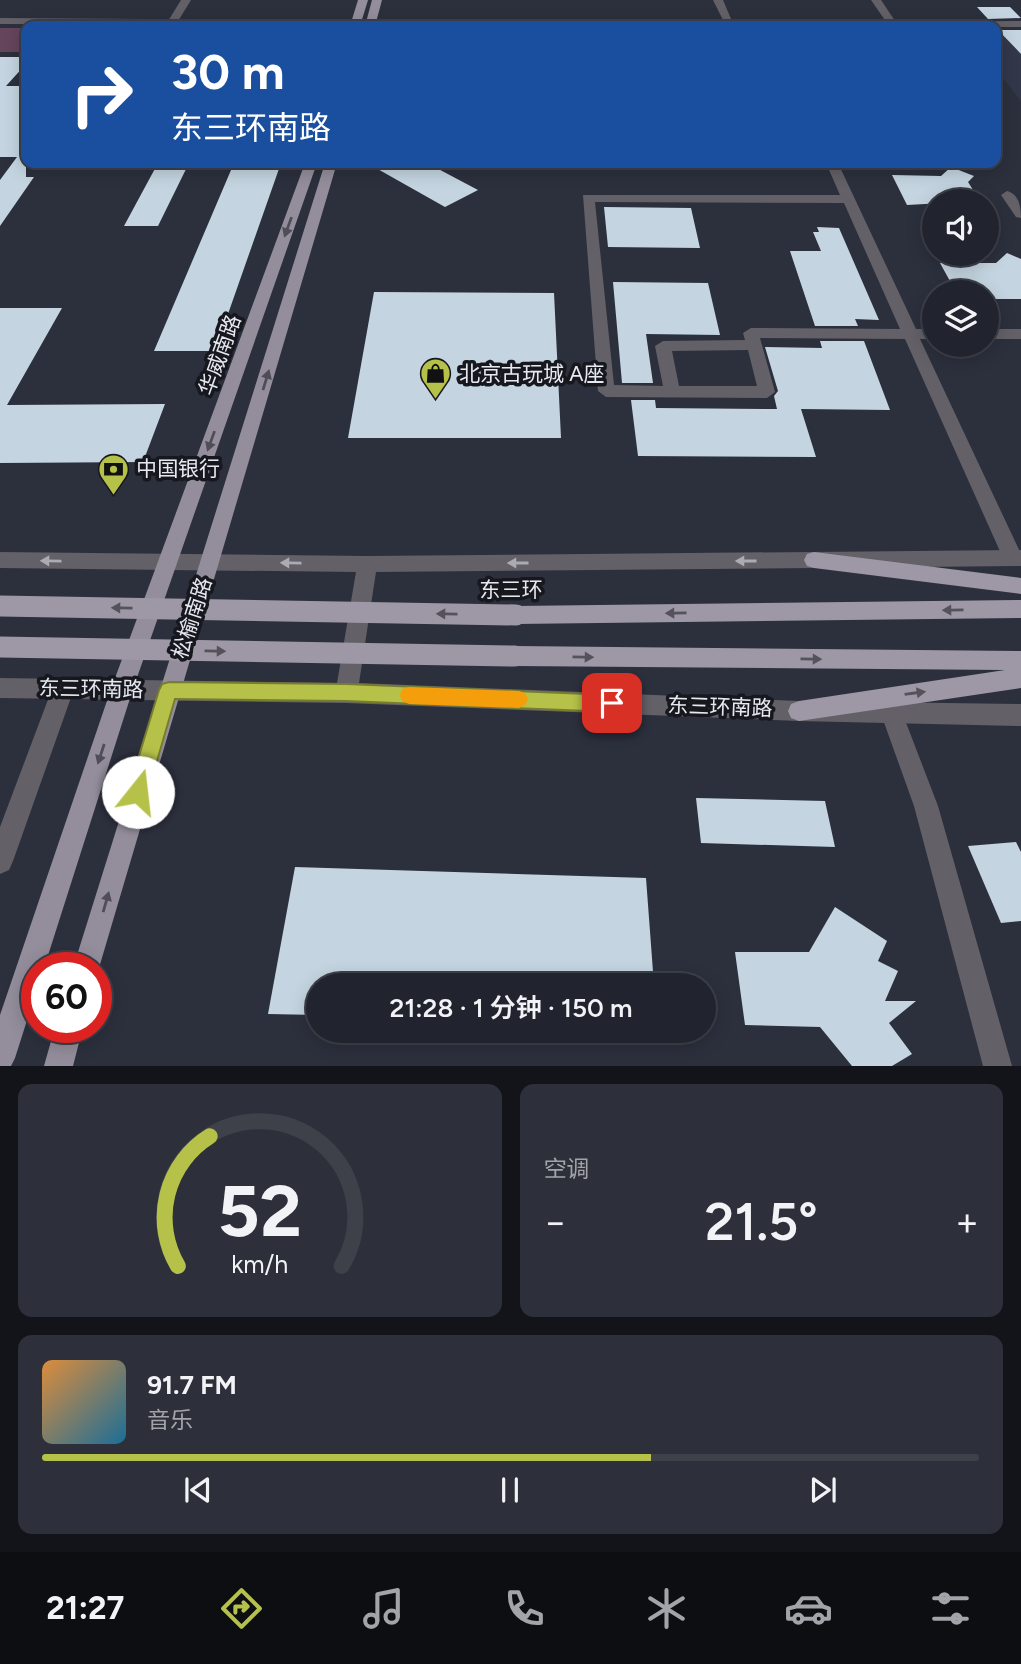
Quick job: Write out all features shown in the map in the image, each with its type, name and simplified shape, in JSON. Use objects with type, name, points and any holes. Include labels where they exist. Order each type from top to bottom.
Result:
[{"type":"highway","points":[[814,560],[1021,586]]},
{"type":"highway","name":"东三环","points":[[0,606],[516,615],[1021,609]]},
{"type":"highway","points":[[0,647],[1021,661]]},
{"type":"highway","points":[[799,710],[1021,678]]},
{"type":"main road","points":[[357,21],[363,0]]},
{"type":"main road","points":[[372,21],[377,0]]},
{"type":"main road","name":"华威南路","points":[[122,690],[309,168]]},
{"type":"main road","name":"松榆南路","points":[[92,952],[330,168]]},
{"type":"main road","points":[[0,1058],[122,690]]},
{"type":"main road","points":[[58,1066],[64,1043]]},
{"type":"street","points":[[173,21],[186,0]]},
{"type":"street","points":[[718,0],[728,21]]},
{"type":"street","points":[[876,0],[890,21]]},
{"type":"street","points":[[0,21],[21,21]]},
{"type":"street","points":[[1001,24],[1021,24]]},
{"type":"street","points":[[0,560],[367,564],[1017,558],[834,168]]},
{"type":"street","points":[[1021,195],[1007,195],[1021,214]]},
{"type":"street","points":[[849,199],[588,198],[606,391],[767,392],[751,333],[922,334]]},
{"type":"street","points":[[999,334],[1021,334]]},
{"type":"street","points":[[672,391],[663,346],[754,345]]},
{"type":"street","points":[[346,693],[367,564]]},
{"type":"street","name":"东三环南路","points":[[0,688],[346,693],[799,710],[1021,715]]},
{"type":"street","points":[[0,861],[63,689]]},
{"type":"street","points":[[892,713],[926,806],[1003,1064]]},
{"type":"shaded area","points":[[0,28],[21,28],[21,52],[0,52]]},
{"type":"shaded area","points":[[1001,33],[1021,33],[1021,101],[1001,76]]},
{"type":"building","points":[[977,7],[1010,7],[1021,18],[988,19]]},
{"type":"building","points":[[1001,30],[1021,30],[1021,54],[1001,33]]},
{"type":"building","points":[[0,57],[21,57],[21,70],[6,86],[21,86],[21,168],[26,168],[26,177],[34,177],[0,226],[0,180],[17,157],[0,157]]},
{"type":"building","points":[[155,168],[187,168],[158,226],[124,226]]},
{"type":"building","points":[[232,168],[279,168],[215,351],[154,351]]},
{"type":"building","points":[[376,168],[436,168],[478,190],[445,207]]},
{"type":"building","points":[[954,168],[974,176],[968,182],[972,189],[922,189],[922,204],[907,205],[892,175],[941,176]]},
{"type":"building","points":[[604,207],[691,208],[700,248],[608,247]]},
{"type":"building","points":[[817,227],[839,228],[879,320],[855,319],[858,326],[815,326],[790,251],[821,251],[813,232],[819,232]]},
{"type":"building","points":[[1007,253],[1021,259],[1021,299],[999,299],[999,280],[949,280],[942,266],[999,266],[999,260]]},
{"type":"building","points":[[613,282],[708,283],[720,335],[646,334],[653,383],[622,383]]},
{"type":"building","points":[[374,292],[554,293],[561,438],[348,438]]},
{"type":"building","points":[[0,308],[62,308],[7,405],[165,404],[143,462],[0,463]]},
{"type":"building","points":[[820,341],[864,341],[890,410],[801,409],[816,457],[638,456],[631,400],[655,400],[656,408],[777,409],[774,396],[778,391],[765,347],[822,348]]},
{"type":"building","points":[[696,798],[825,801],[835,847],[701,843]]},
{"type":"building","points":[[1016,842],[1021,852],[1021,921],[1001,923],[968,846]]},
{"type":"building","points":[[295,867],[646,878],[653,973],[306,973],[306,1015],[268,1014]]},
{"type":"building","points":[[835,907],[887,941],[878,961],[898,971],[885,1001],[916,1001],[889,1023],[912,1054],[892,1066],[852,1066],[820,1027],[745,1025],[735,952],[809,952]]},
{"type":"slow traffic","points":[[409,695],[519,699]]},
{"type":"place","name":"北京古玩城 A座","points":[[436,401]]},
{"type":"place","name":"中国银行","points":[[113,496]]},
{"type":"route","points":[[138,792],[169,690],[346,693],[612,703]]}]
